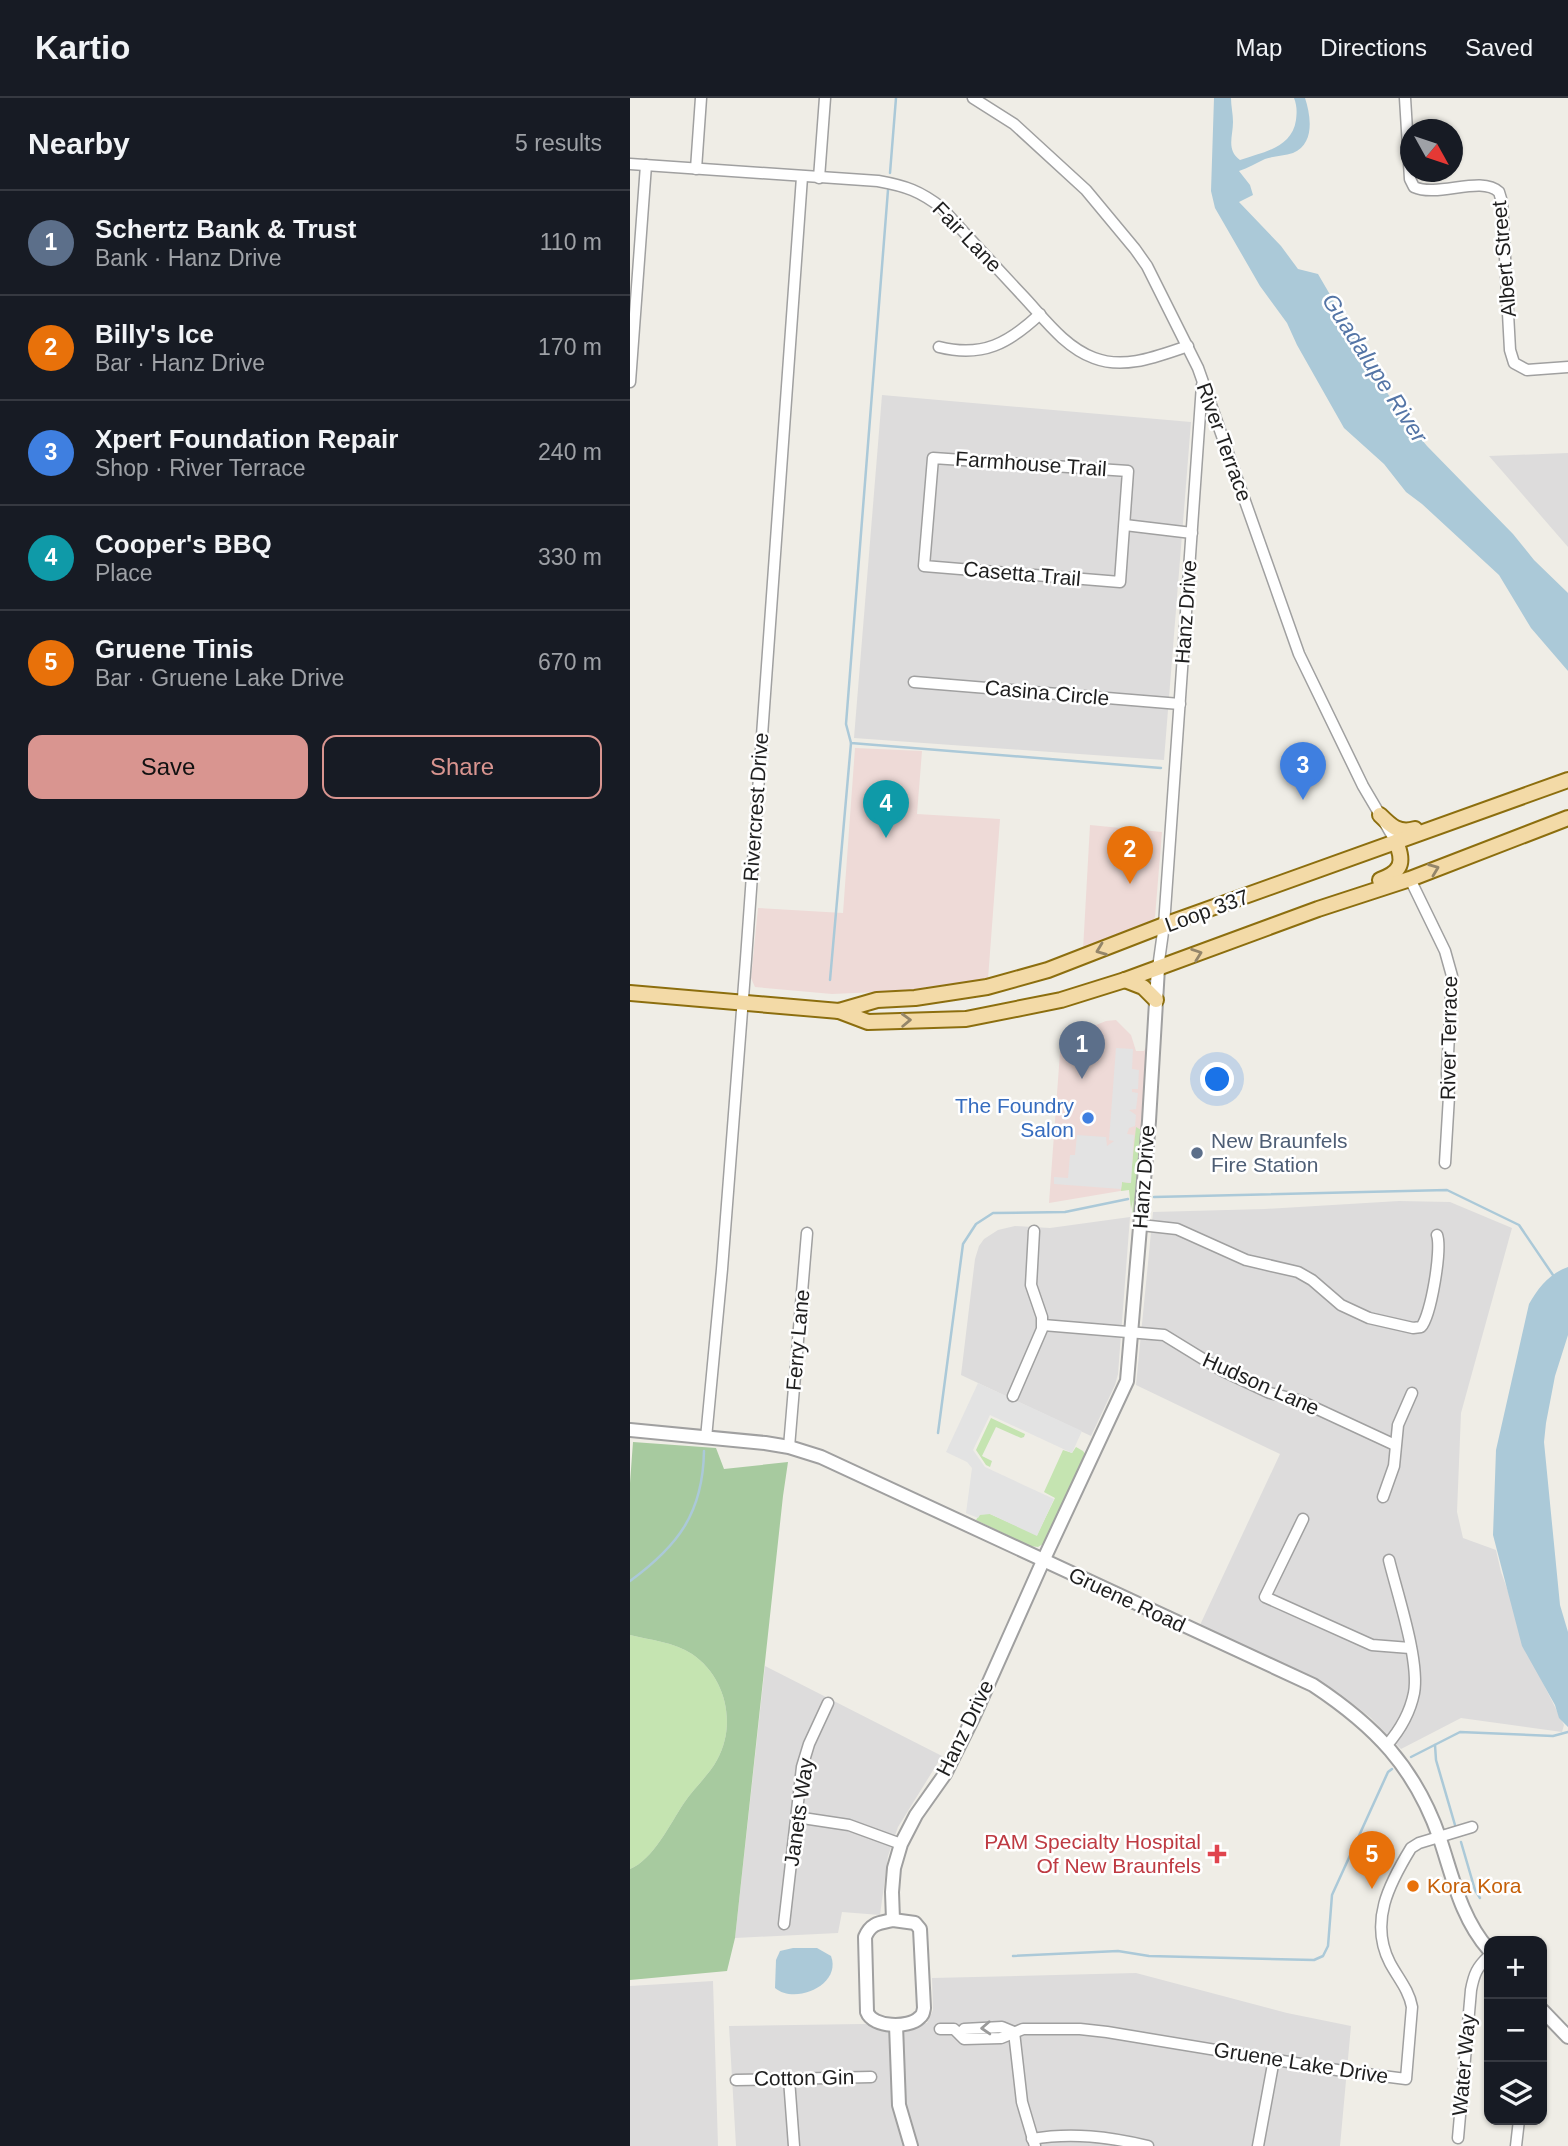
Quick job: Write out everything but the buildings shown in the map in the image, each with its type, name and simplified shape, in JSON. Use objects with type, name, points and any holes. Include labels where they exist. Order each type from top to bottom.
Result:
[{"type":"main road","name":"Loop 337","points":[[839,1011],[877,1000],[915,998],[987,987],[1048,970],[1164,925],[1565,781]]},
{"type":"main road","points":[[1380,815],[1392,827],[1406,832],[1478,806],[1489,808]]},
{"type":"main road","points":[[1374,850],[1381,839],[1380,815]]},
{"type":"main road","name":"Loop 337","points":[[630,993],[839,1011],[868,1022],[966,1018],[1061,1000],[1125,980],[1410,879],[1568,818]]},
{"type":"main road","points":[[1307,914],[1313,905],[1319,902],[1395,873],[1401,857],[1396,842]]},
{"type":"main road","points":[[1125,980],[1143,987],[1156,999]]},
{"type":"street","points":[[696,169],[701,98]]},
{"type":"street","points":[[819,178],[825,98]]},
{"type":"street","name":"River Terrace","points":[[973,98],[1014,124],[1086,190],[1147,266],[1203,381],[1299,654],[1326,713],[1396,842]]},
{"type":"street","name":"Albert Street","points":[[1405,98],[1410,179],[1415,187],[1425,191],[1489,186],[1499,192],[1502,202],[1510,351],[1514,363],[1527,370],[1568,367]]},
{"type":"street","name":"Fair Lane","points":[[630,164],[904,185],[928,197],[942,208],[1075,348],[1094,358],[1107,361],[1142,361],[1188,346]]},
{"type":"street","points":[[630,382],[646,166]]},
{"type":"street","name":"Rivercrest Drive","points":[[706,1438],[722,1269],[802,177]]},
{"type":"street","points":[[939,347],[959,352],[999,345],[1020,332],[1040,314]]},
{"type":"street","name":"Hanz Drive","points":[[893,1920],[894,1868],[901,1844],[916,1815],[949,1765],[973,1718],[1043,1561],[1123,1393],[1129,1368],[1203,381]]},
{"type":"street","name":"Farmhouse Trail","points":[[924,566],[933,458],[1128,471],[1125,525]]},
{"type":"street","points":[[1125,525],[1192,533]]},
{"type":"street","name":"Casetta Trail","points":[[924,566],[1120,582],[1125,525]]},
{"type":"street","name":"Casina Circle","points":[[914,682],[1180,704]]},
{"type":"street","name":"River Terrace","points":[[1410,879],[1445,951],[1452,976],[1445,1163]]},
{"type":"street","points":[[1141,1225],[1177,1229],[1245,1260],[1298,1272],[1346,1307],[1377,1321],[1413,1328],[1424,1324],[1427,1316],[1439,1253],[1437,1235]]},
{"type":"street","points":[[1013,1396],[1043,1325],[1031,1285],[1034,1231]]},
{"type":"street","name":"Ferry Lane","points":[[789,1447],[807,1233]]},
{"type":"street","name":"Hudson Lane","points":[[1043,1325],[1167,1336],[1221,1370],[1270,1392],[1298,1400],[1395,1445]]},
{"type":"street","points":[[1383,1497],[1393,1472],[1398,1425],[1412,1393]]},
{"type":"street","name":"Gruene Road","points":[[630,1430],[789,1447],[843,1466],[1313,1685],[1344,1705],[1387,1745],[1419,1791],[1439,1836],[1467,1918],[1484,1943]]},
{"type":"street","points":[[1303,1519],[1265,1597],[1373,1645],[1410,1648]]},
{"type":"street","points":[[1387,1745],[1407,1717],[1415,1691],[1413,1663],[1389,1560]]},
{"type":"street","name":"Janets Way","points":[[784,1924],[805,1755],[828,1703]]},
{"type":"street","points":[[796,1817],[849,1825],[901,1844]]},
{"type":"street","name":"Gruene Lake Drive","points":[[940,2029],[954,2029],[960,2034],[964,2029],[1002,2027],[1014,2032],[1039,2028],[1107,2032],[1406,2079],[1412,2007],[1410,1996],[1384,1948],[1380,1930],[1383,1905],[1411,1848],[1439,1836],[1472,1827]]},
{"type":"street","points":[[893,1920],[915,1923],[920,1929],[925,2008],[922,2016],[915,2022],[895,2025],[876,2023],[868,2016],[864,1937],[873,1924],[893,1920]]},
{"type":"street","name":"Water Way","points":[[1458,2138],[1468,2012],[1475,1972],[1484,1960]]},
{"type":"street","points":[[1547,2015],[1568,2037]]},
{"type":"street","points":[[895,2025],[899,2105],[911,2146]]},
{"type":"street","points":[[1014,2032],[1022,2102],[1034,2143],[1075,2135],[1148,2146]]},
{"type":"street","points":[[1258,2146],[1274,2059]]},
{"type":"street","name":"Cotton Gin","points":[[736,2080],[871,2077]]},
{"type":"street","points":[[789,2079],[794,2146]]},
{"type":"street","points":[[1516,2146],[1518,2125]]},
{"type":"shaded area","points":[[882,395],[1191,422],[1164,760],[854,738]]},
{"type":"shaded area","points":[[1568,453],[1568,547],[1489,456]]},
{"type":"shaded area","points":[[855,748],[922,751],[917,814],[1000,819],[988,979],[923,990],[832,994],[755,987],[751,978],[758,908],[843,913]]},
{"type":"shaded area","points":[[1090,825],[1162,832],[1155,917],[1151,925],[1083,950]]},
{"type":"shaded area","points":[[1116,1020],[1131,1035],[1136,1051],[1144,1051],[1148,1043],[1138,1188],[1049,1203],[1061,1039],[1106,1021]]},
{"type":"shaded area","points":[[1116,1048],[1133,1049],[1132,1069],[1139,1070],[1138,1089],[1132,1089],[1132,1092],[1138,1093],[1136,1109],[1129,1110],[1136,1115],[1135,1126],[1129,1128],[1127,1134],[1134,1135],[1131,1183],[1122,1182],[1121,1189],[1054,1184],[1054,1177],[1068,1178],[1070,1155],[1075,1155],[1077,1135],[1106,1137],[1107,1146],[1114,1141],[1109,1140]]},
{"type":"shaded area","points":[[1399,1201],[1450,1202],[1512,1228],[1461,1413],[1457,1512],[1463,1538],[1496,1550],[1501,1572],[1538,1673],[1564,1725],[1562,1732],[1461,1718],[1401,1749],[1371,1718],[1339,1693],[1300,1671],[1200,1625],[1280,1454],[1136,1385],[1153,1212]]},
{"type":"shaded area","points":[[1130,1217],[1118,1374],[1091,1436],[961,1375],[975,1259],[984,1239],[998,1230],[1015,1226],[1050,1228]]},
{"type":"shaded area","points":[[978,1383],[1082,1431],[1072,1453],[990,1415],[973,1450],[985,1467],[1054,1499],[1037,1536],[990,1514],[980,1515],[978,1518],[966,1513],[972,1468],[967,1462],[946,1452]]},
{"type":"shaded area","points":[[765,1666],[942,1756],[898,1827],[888,1856],[880,1915],[842,1912],[838,1933],[735,1938]]},
{"type":"shaded area","points":[[1136,1973],[1287,2013],[1351,2026],[1340,2146],[736,2146],[729,2026],[927,2023],[933,2010],[932,1978]]},
{"type":"shaded area","points":[[713,1981],[718,2146],[630,2146],[630,1986]]},
{"type":"green space","points":[[1136,1127],[1141,1130],[1142,1135],[1136,1217],[1132,1217],[1133,1200],[1131,1209],[1129,1190],[1121,1191],[1122,1182],[1130,1183]]},
{"type":"green space","points":[[991,1418],[1025,1434],[1021,1438],[996,1427],[982,1456],[992,1461],[990,1467],[976,1450]]},
{"type":"green space","points":[[633,1442],[716,1448],[724,1469],[788,1462],[735,1938],[727,1971],[630,1980],[630,1869],[654,1850],[688,1797],[714,1766],[723,1746],[727,1717],[720,1688],[704,1664],[678,1647],[630,1635],[630,1483]]},
{"type":"green space","points":[[1076,1447],[1086,1455],[1043,1544],[1038,1547],[1030,1546],[976,1520],[980,1514],[990,1514],[1037,1535],[1055,1498],[1044,1492],[1063,1450],[1072,1453]]},
{"type":"green space","points":[[630,1635],[678,1647],[704,1664],[720,1688],[727,1717],[723,1746],[714,1766],[688,1797],[654,1850],[630,1869]]},
{"type":"water","points":[[1214,98],[1231,98],[1231,142],[1233,152],[1240,160],[1283,143],[1289,137],[1296,120],[1294,98],[1305,98],[1310,129],[1305,143],[1293,153],[1265,159],[1239,171],[1250,185],[1253,195],[1239,202],[1281,246],[1298,269],[1318,274],[1388,394],[1412,428],[1568,593],[1568,671],[1531,628],[1499,575],[1406,492],[1384,464],[1344,428],[1287,323],[1260,286],[1215,208],[1211,191]]},
{"type":"water","points":[[1568,1267],[1568,1335],[1555,1376],[1544,1442],[1560,1605],[1568,1632],[1568,1727],[1559,1718],[1555,1705],[1522,1646],[1493,1535],[1496,1450],[1529,1304],[1545,1282]]},
{"type":"water","points":[[817,1948],[831,1956],[833,1966],[830,1976],[815,1989],[794,1994],[775,1988],[776,1960],[780,1951]]},
{"type":"waterway","points":[[890,173],[896,98]]},
{"type":"waterway","points":[[888,190],[846,724],[851,743],[1161,768]]},
{"type":"waterway","points":[[830,980],[851,743]]},
{"type":"waterway","points":[[1154,1197],[1447,1190],[1519,1225],[1555,1278]]},
{"type":"waterway","points":[[938,1433],[963,1244],[976,1224],[993,1213],[1065,1212],[1128,1199]]},
{"type":"waterway","points":[[630,1581],[662,1555],[685,1526],[699,1493],[704,1451]]},
{"type":"waterway","points":[[1411,1757],[1460,1732],[1553,1736],[1568,1732]]},
{"type":"waterway","points":[[1435,1745],[1436,1760],[1455,1825]]},
{"type":"waterway","points":[[1013,1956],[1118,1951],[1149,1956],[1314,1960],[1323,1956],[1328,1946],[1332,1895],[1388,1772],[1392,1769]]},
{"type":"waterway","points":[[1461,1842],[1475,1890],[1480,1898]]},
{"type":"place","name":"Xpert Foundation Repair","points":[[1303,800]]},
{"type":"place","name":"Cooper's BBQ","points":[[886,838]]},
{"type":"place","name":"Billy's Ice","points":[[1130,884]]},
{"type":"place","name":"Schertz Bank & Trust","points":[[1082,1079]]},
{"type":"place","name":"The Foundry Salon","points":[[1088,1118]]},
{"type":"place","name":"New Braunfels Fire Station","points":[[1197,1153]]},
{"type":"place","name":"PAM Specialty Hospital Of New Braunfels","points":[[1217,1854]]},
{"type":"place","name":"Kora Kora","points":[[1413,1886]]},
{"type":"place","name":"Gruene Tinis","points":[[1372,1889]]},
{"type":"water label","name":"Guadalupe River","points":[[1375,368]]}]
